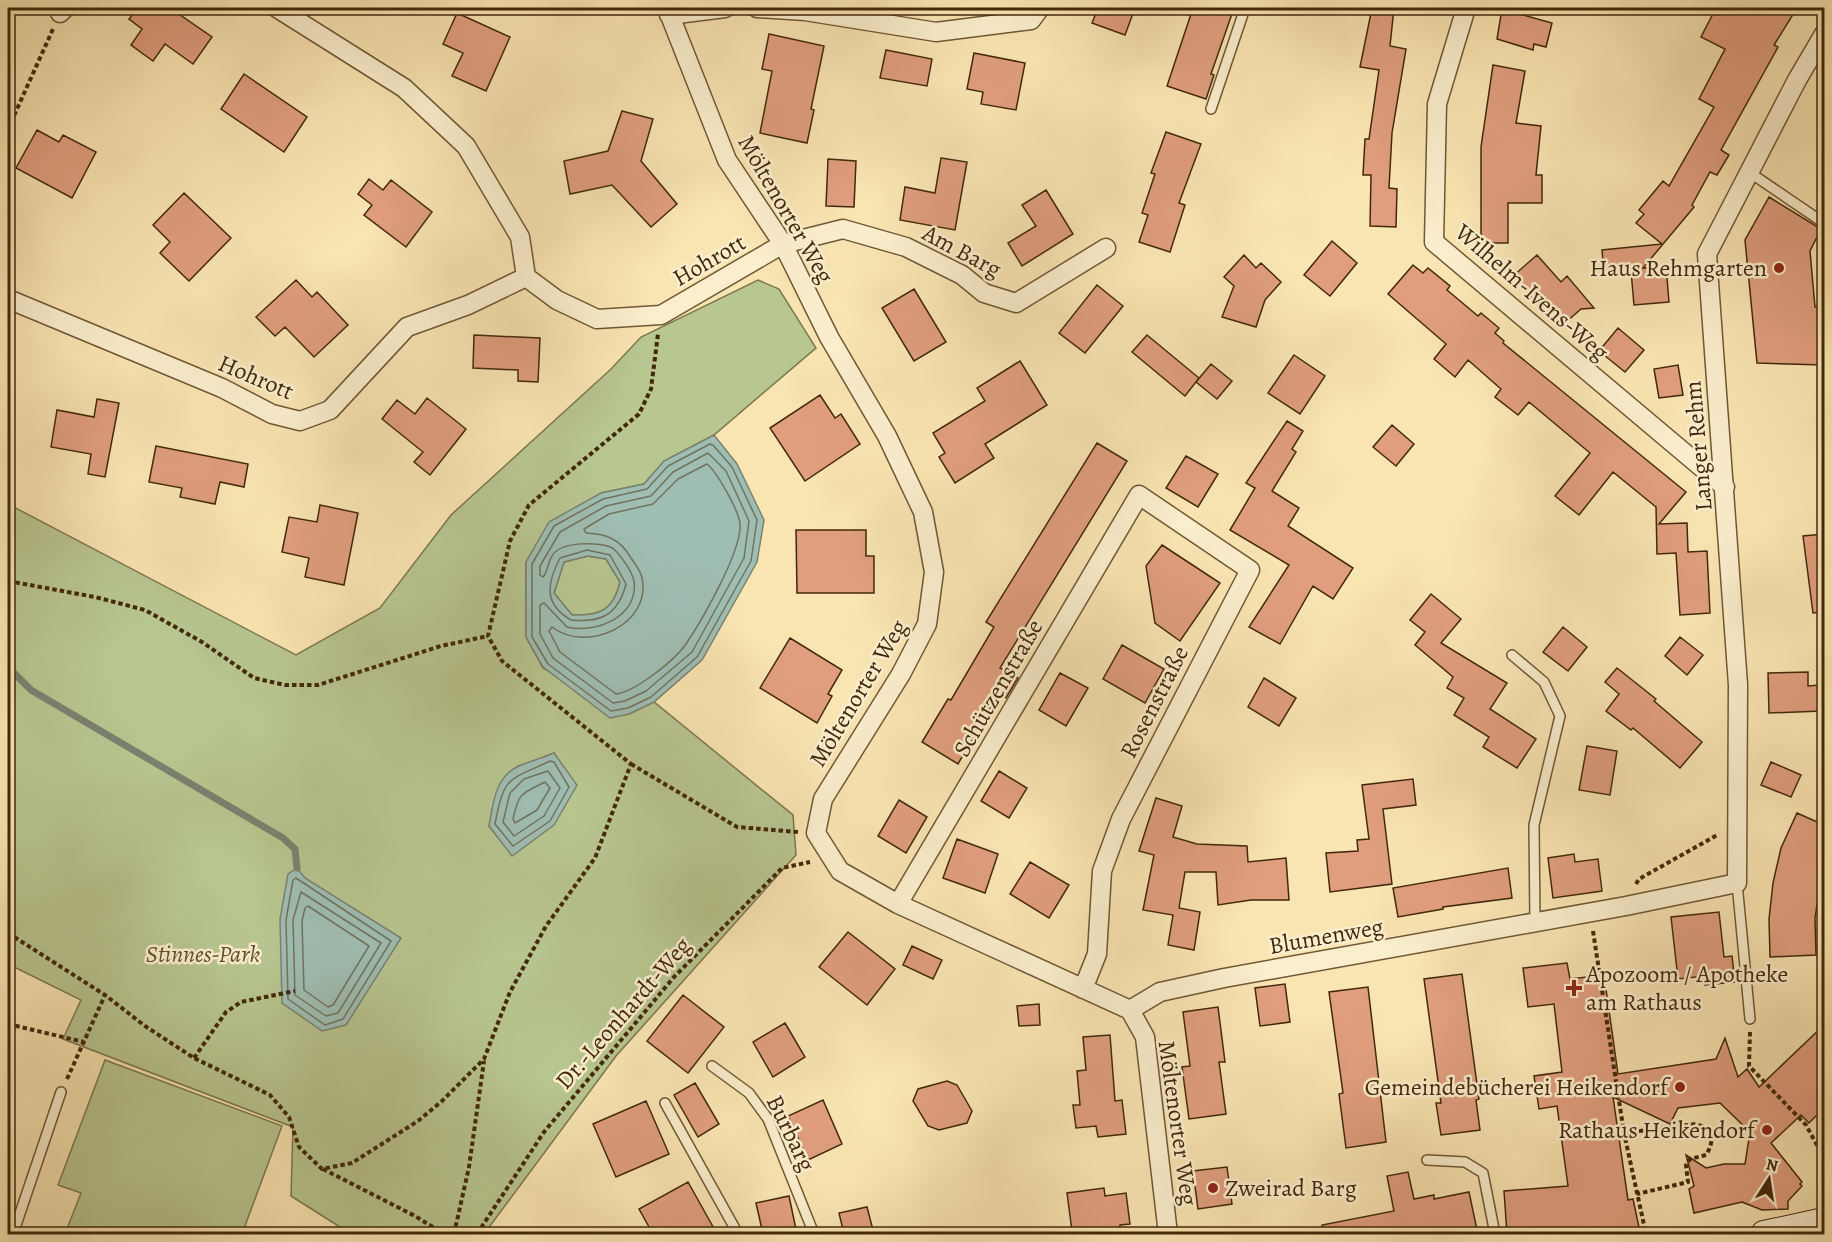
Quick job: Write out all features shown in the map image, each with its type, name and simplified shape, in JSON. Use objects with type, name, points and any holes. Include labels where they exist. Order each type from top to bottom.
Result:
[{"type":"street","points":[[277,8],[404,88],[466,146],[520,237],[526,277]]},
{"type":"street","points":[[668,11],[725,8]]},
{"type":"street","points":[[757,8],[804,11],[936,32],[1031,20],[1040,8]]},
{"type":"street","name":"Wilhelm-Ivens-Weg","points":[[1466,8],[1437,104],[1434,242],[1725,487]]},
{"type":"street","name":"Möltenorter Weg","points":[[668,11],[727,160],[783,244],[829,337],[887,436],[923,512],[934,572],[927,624],[901,674],[823,799],[816,833]]},
{"type":"street","name":"Langer Rehm","points":[[1737,883],[1738,685],[1707,254],[1824,34]]},
{"type":"street","name":"Am Barg","points":[[783,244],[843,229],[881,238],[962,275],[984,293],[1016,303],[1106,248]]},
{"type":"street","name":"Hohrott","points":[[8,298],[222,388],[272,414],[300,421],[330,410],[407,327],[468,305],[526,277],[557,300],[597,319],[660,315],[783,244]]},
{"type":"street","name":"Schützenstraße","points":[[898,904],[1139,495]]},
{"type":"street","name":"Rosenstraße","points":[[1083,988],[1097,954],[1102,872],[1121,819],[1250,570],[1139,495]]},
{"type":"street","points":[[816,833],[840,871],[898,904],[1130,1011]]},
{"type":"street","name":"Blumenweg","points":[[1130,1011],[1160,992],[1590,913],[1737,883]]},
{"type":"street","name":"Möltenorter Weg","points":[[1130,1011],[1145,1037],[1168,1234]]},
{"type":"street","points":[[1764,1234],[1824,1221]]},
{"type":"lane","points":[[1211,109],[1245,8]]},
{"type":"lane","points":[[1749,172],[1824,223]]},
{"type":"lane","points":[[1512,655],[1544,682],[1560,716],[1534,825],[1535,922]]},
{"type":"lane","points":[[1737,883],[1750,1019]]},
{"type":"lane","name":"Burbarg","points":[[712,1066],[749,1093],[768,1119],[814,1234]]},
{"type":"lane","points":[[13,1234],[61,1092]]},
{"type":"lane","points":[[665,1103],[738,1234]]},
{"type":"lane","points":[[1427,1160],[1465,1162],[1483,1173],[1495,1234]]},
{"type":"path","points":[[8,129],[62,10]]},
{"type":"path","points":[[660,315],[651,388],[639,414],[529,505],[510,541],[488,636],[502,661],[631,764],[737,827],[816,833]]},
{"type":"path","points":[[8,581],[94,597],[145,610],[202,642],[254,678],[285,685],[318,685],[441,646],[488,636]]},
{"type":"path","points":[[454,1234],[469,1167],[484,1059],[510,992],[546,926],[595,858],[631,764]]},
{"type":"path","points":[[1626,906],[1639,879],[1716,835],[1737,829]]},
{"type":"path","name":"Dr.-Leonhardt-Weg","points":[[477,1234],[544,1132],[674,977],[782,868],[831,857]]},
{"type":"path","points":[[1590,913],[1624,1133],[1646,1234]]},
{"type":"path","points":[[8,933],[105,995],[145,1026],[194,1058],[270,1095],[289,1117],[299,1147],[322,1169],[415,1215],[444,1234]]},
{"type":"path","points":[[194,1058],[226,1012],[241,1002],[295,991]]},
{"type":"path","points":[[61,1092],[105,995]]},
{"type":"path","points":[[1750,1019],[1749,1066],[1806,1125],[1824,1158]]},
{"type":"path","points":[[8,1024],[84,1042]]},
{"type":"path","points":[[322,1169],[352,1162],[418,1121],[442,1101],[484,1059]]},
{"type":"path","points":[[1624,1133],[1696,1124],[1705,1126],[1711,1133],[1712,1142],[1706,1155],[1690,1159],[1686,1165],[1688,1182],[1637,1194]]},
{"type":"green space","name":"Stinnes-Park","points":[[758,280],[779,289],[816,348],[714,435],[664,461],[644,484],[601,493],[526,562],[526,637],[543,668],[629,714],[654,702],[793,815],[796,855],[616,1056],[484,1234],[351,1234],[291,1196],[293,1127],[63,1039],[81,1000],[8,964],[8,504],[296,655],[380,608],[451,515],[611,369],[641,337]],"holes":[[[554,753],[512,856],[489,826],[518,766],[531,764]]]},
{"type":"green space","points":[[588,556],[606,559],[620,582],[613,600],[604,610],[598,613],[572,615],[554,593],[564,562]]},
{"type":"green space","points":[[105,1060],[282,1126],[242,1234],[65,1234],[81,1193],[58,1185]]},
{"type":"water","points":[[714,435],[737,464],[764,520],[757,562],[702,660],[654,702],[629,714],[610,718],[543,667],[526,637],[526,562],[549,522],[601,493],[644,484],[664,461]],"holes":[[[588,556],[606,559],[620,582],[613,600],[604,610],[597,613],[572,615],[554,593],[564,562]]]},
{"type":"water","points":[[554,753],[577,785],[554,825],[512,856],[489,826],[496,792],[511,771]]},
{"type":"water","points":[[297,868],[305,878],[401,938],[346,1025],[322,1031],[282,1003],[280,919],[288,874]]},
{"type":"building","points":[[137,8],[170,8],[212,37],[193,64],[165,44],[153,61],[131,45],[142,29],[129,19]]},
{"type":"building","points":[[1098,8],[1135,8],[1125,35],[1092,23]]},
{"type":"building","points":[[1193,8],[1234,8],[1211,74],[1214,75],[1206,99],[1167,86]]},
{"type":"building","points":[[1372,8],[1394,8],[1390,46],[1406,49],[1392,133],[1389,188],[1397,189],[1396,227],[1370,226],[1371,175],[1363,175],[1365,139],[1369,139],[1379,70],[1360,67]]},
{"type":"building","points":[[1716,8],[1797,8],[1774,45],[1778,47],[1721,150],[1729,155],[1717,175],[1710,172],[1692,205],[1694,207],[1643,268],[1666,266],[1669,302],[1634,305],[1631,271],[1604,274],[1602,250],[1662,244],[1636,223],[1644,214],[1639,210],[1663,181],[1669,186],[1714,107],[1699,99],[1725,49],[1701,37]]},
{"type":"building","points":[[1502,9],[1552,23],[1546,47],[1534,44],[1533,50],[1497,39]]},
{"type":"building","points":[[457,13],[510,37],[486,91],[452,76],[463,53],[443,44]]},
{"type":"building","points":[[769,34],[824,46],[811,109],[814,110],[807,143],[760,133],[772,71],[762,69]]},
{"type":"building","points":[[886,50],[932,59],[927,86],[880,78]]},
{"type":"building","points":[[974,53],[1025,63],[1016,110],[981,104],[983,92],[967,89]]},
{"type":"building","points":[[1493,65],[1525,71],[1516,123],[1541,126],[1536,175],[1542,175],[1542,203],[1508,203],[1508,243],[1481,243],[1481,147]]},
{"type":"building","points":[[244,74],[307,117],[284,152],[221,109]]},
{"type":"building","points":[[622,111],[653,119],[641,161],[677,204],[651,227],[612,185],[570,194],[564,161],[608,151]]},
{"type":"building","points":[[37,130],[59,142],[63,135],[96,152],[72,198],[16,168]]},
{"type":"building","points":[[1166,132],[1201,144],[1179,203],[1185,205],[1170,252],[1139,242],[1148,215],[1142,213],[1155,174],[1151,173]]},
{"type":"building","points":[[941,158],[967,162],[955,230],[900,220],[905,187],[935,193]]},
{"type":"building","points":[[828,159],[856,161],[854,207],[826,206]]},
{"type":"building","points":[[369,179],[383,190],[391,180],[432,212],[406,247],[364,215],[372,205],[358,194]]},
{"type":"building","points":[[1046,190],[1073,234],[1022,266],[1008,243],[1036,226],[1022,205]]},
{"type":"building","points":[[184,193],[231,238],[189,281],[160,253],[170,242],[153,225]]},
{"type":"building","name":"Haus Rehmgarten","points":[[1769,197],[1821,229],[1810,251],[1815,307],[1824,307],[1824,365],[1757,363],[1745,240]]},
{"type":"building","points":[[1332,241],[1357,263],[1330,296],[1304,275]]},
{"type":"building","points":[[1244,255],[1256,268],[1261,263],[1281,282],[1265,300],[1256,327],[1222,317],[1234,286],[1224,277]]},
{"type":"building","points":[[1537,255],[1561,282],[1567,276],[1594,308],[1581,309],[1565,323],[1544,299],[1538,304],[1513,276]]},
{"type":"building","points":[[1413,265],[1423,273],[1428,268],[1450,286],[1447,290],[1478,316],[1481,313],[1499,328],[1495,333],[1504,341],[1503,343],[1686,492],[1659,524],[1687,523],[1688,552],[1707,551],[1710,613],[1680,615],[1676,553],[1657,554],[1656,507],[1613,472],[1579,515],[1555,496],[1590,453],[1529,402],[1518,415],[1495,397],[1501,389],[1468,360],[1455,377],[1434,359],[1446,344],[1388,294]]},
{"type":"building","points":[[296,280],[312,297],[317,292],[348,325],[314,357],[285,327],[275,336],[256,317]]},
{"type":"building","points":[[1097,285],[1123,306],[1085,353],[1059,333]]},
{"type":"building","points":[[914,289],[946,342],[914,361],[882,308]]},
{"type":"building","points":[[1618,328],[1644,350],[1625,372],[1599,351]]},
{"type":"building","points":[[474,335],[540,338],[538,382],[518,381],[518,370],[473,368]]},
{"type":"building","points":[[1147,335],[1199,378],[1185,396],[1132,352]]},
{"type":"building","points":[[1294,355],[1325,376],[1300,414],[1268,393]]},
{"type":"building","points":[[1020,361],[1047,405],[985,444],[994,458],[955,483],[939,457],[945,453],[933,433],[985,401],[977,388]]},
{"type":"building","points":[[1211,364],[1232,381],[1217,399],[1196,382]]},
{"type":"building","points":[[1678,365],[1683,395],[1659,398],[1654,369]]},
{"type":"building","points":[[820,395],[835,418],[841,414],[860,444],[805,481],[770,428]]},
{"type":"building","points":[[427,398],[466,429],[430,475],[414,462],[423,452],[382,419],[397,400],[415,414]]},
{"type":"building","points":[[97,399],[119,403],[105,477],[88,474],[91,454],[51,447],[57,410],[94,417]]},
{"type":"building","points":[[1287,421],[1303,431],[1292,449],[1296,452],[1272,491],[1299,508],[1288,526],[1353,568],[1333,599],[1313,586],[1280,644],[1249,627],[1289,565],[1230,530],[1255,488],[1246,483]]},
{"type":"building","points":[[1392,425],[1414,444],[1396,466],[1373,447]]},
{"type":"building","points":[[1097,443],[1127,461],[1000,668],[1018,678],[1006,698],[1001,694],[991,707],[958,764],[922,742],[948,699],[951,700],[994,627],[986,622]]},
{"type":"building","points":[[156,446],[248,464],[244,487],[220,482],[215,504],[180,497],[182,488],[149,482]]},
{"type":"building","points":[[1186,456],[1218,474],[1198,507],[1166,488]]},
{"type":"building","points":[[320,505],[358,513],[344,585],[305,577],[309,558],[282,552],[289,517],[317,522]]},
{"type":"building","points":[[796,530],[866,530],[866,556],[874,556],[874,593],[797,593]]},
{"type":"building","points":[[1824,534],[1824,612],[1813,613],[1803,536]]},
{"type":"building","points":[[1162,545],[1220,583],[1180,641],[1155,623],[1146,566]]},
{"type":"building","points":[[1431,594],[1461,619],[1441,643],[1507,683],[1490,709],[1536,739],[1517,768],[1483,747],[1489,737],[1454,715],[1464,698],[1447,688],[1453,677],[1415,645],[1425,632],[1410,620]]},
{"type":"building","points":[[1563,627],[1587,647],[1568,671],[1543,652]]},
{"type":"building","points":[[1680,637],[1703,655],[1687,675],[1665,656]]},
{"type":"building","points":[[790,638],[842,670],[828,694],[832,696],[817,723],[760,688]]},
{"type":"building","points":[[1122,645],[1164,669],[1145,703],[1103,679]]},
{"type":"building","points":[[1617,668],[1656,699],[1654,701],[1702,742],[1680,768],[1633,728],[1631,730],[1606,711],[1619,694],[1605,682]]},
{"type":"building","points":[[1808,672],[1808,686],[1820,685],[1821,711],[1769,713],[1768,673]]},
{"type":"building","points":[[1060,673],[1088,688],[1066,726],[1039,710]]},
{"type":"building","points":[[1264,678],[1296,698],[1279,726],[1248,707]]},
{"type":"building","points":[[1587,746],[1617,751],[1610,795],[1579,790]]},
{"type":"building","points":[[1771,762],[1801,775],[1791,797],[1761,785]]},
{"type":"building","points":[[999,771],[1027,788],[1009,818],[981,801]]},
{"type":"building","points":[[1413,779],[1416,805],[1383,809],[1392,884],[1330,892],[1326,853],[1358,851],[1357,840],[1369,839],[1362,785]]},
{"type":"building","points":[[1156,798],[1182,806],[1173,837],[1197,844],[1247,846],[1248,862],[1286,858],[1289,900],[1251,900],[1218,905],[1216,872],[1185,872],[1179,908],[1200,912],[1194,950],[1168,945],[1173,915],[1143,910],[1154,855],[1139,851]]},
{"type":"building","points":[[899,800],[927,817],[906,853],[878,836]]},
{"type":"building","points":[[1797,813],[1824,825],[1824,858],[1815,918],[1816,955],[1770,957],[1769,919],[1773,883],[1781,848]]},
{"type":"building","points":[[957,839],[998,854],[985,893],[943,878]]},
{"type":"building","points":[[1574,854],[1575,862],[1598,859],[1602,891],[1553,898],[1548,858]]},
{"type":"building","points":[[1030,862],[1069,885],[1049,918],[1010,894]]},
{"type":"building","points":[[1508,868],[1512,898],[1443,907],[1443,909],[1398,917],[1393,888]]},
{"type":"building","points":[[1719,912],[1724,957],[1732,956],[1735,982],[1705,985],[1704,976],[1678,979],[1671,917]]},
{"type":"building","points":[[848,932],[895,969],[867,1005],[819,967]]},
{"type":"building","points":[[912,946],[942,960],[933,979],[903,965]]},
{"type":"building","points":[[1567,963],[1570,979],[1604,975],[1618,1074],[1716,1059],[1725,1038],[1738,1077],[1747,1069],[1759,1087],[1824,1025],[1824,1108],[1809,1123],[1801,1115],[1771,1143],[1802,1182],[1800,1184],[1802,1186],[1788,1201],[1788,1209],[1762,1210],[1742,1202],[1694,1213],[1689,1189],[1694,1186],[1686,1155],[1706,1168],[1724,1164],[1745,1164],[1750,1132],[1720,1103],[1678,1108],[1670,1124],[1613,1097],[1628,1200],[1633,1199],[1640,1232],[1507,1234],[1504,1191],[1568,1186],[1557,1106],[1539,1109],[1534,1076],[1562,1072],[1554,1004],[1528,1007],[1523,968]]},
{"type":"building","points":[[1462,974],[1479,1099],[1476,1100],[1480,1130],[1441,1135],[1436,1103],[1441,1103],[1424,979]]},
{"type":"building","points":[[1285,984],[1290,1022],[1260,1026],[1255,988]]},
{"type":"building","points":[[1368,987],[1386,1142],[1346,1148],[1339,1094],[1343,1093],[1329,992]]},
{"type":"building","points":[[683,995],[724,1027],[688,1073],[647,1041]]},
{"type":"building","points":[[1039,1004],[1040,1025],[1019,1026],[1017,1006]]},
{"type":"building","points":[[1218,1007],[1225,1062],[1219,1062],[1226,1114],[1189,1119],[1182,1067],[1190,1066],[1183,1012]]},
{"type":"building","points":[[785,1023],[805,1057],[773,1077],[753,1042]]},
{"type":"building","points":[[1110,1035],[1115,1101],[1122,1100],[1126,1134],[1098,1137],[1096,1126],[1076,1128],[1073,1105],[1080,1105],[1077,1071],[1086,1070],[1083,1037]]},
{"type":"building","points":[[947,1081],[957,1085],[972,1111],[967,1123],[939,1130],[928,1126],[913,1101],[918,1089]]},
{"type":"building","points":[[695,1083],[719,1124],[698,1137],[674,1095]]},
{"type":"building","points":[[823,1100],[842,1144],[808,1160],[788,1116]]},
{"type":"building","points":[[646,1101],[669,1154],[616,1177],[593,1124]]},
{"type":"building","name":"Zweirad Barg","points":[[1227,1167],[1232,1204],[1198,1209],[1193,1171]]},
{"type":"building","points":[[1408,1172],[1414,1199],[1434,1195],[1434,1199],[1469,1192],[1477,1230],[1452,1234],[1323,1234],[1322,1225],[1394,1211],[1387,1176]]},
{"type":"building","points":[[688,1182],[717,1234],[653,1234],[639,1209]]},
{"type":"building","points":[[1104,1188],[1105,1196],[1126,1193],[1130,1224],[1120,1225],[1121,1234],[1082,1234],[1082,1229],[1072,1231],[1067,1193]]},
{"type":"building","points":[[789,1196],[797,1234],[763,1234],[756,1203]]},
{"type":"building","points":[[867,1207],[874,1234],[844,1234],[839,1213]]},
{"type":"waterway","points":[[8,667],[31,690],[283,838],[295,849],[297,868]]},
{"type":"place","name":"Haus Rehmgarten","points":[[1779,268]]},
{"type":"place","name":"Apozoom / Apotheke am Rathaus","points":[[1574,988]]},
{"type":"place","name":"Gemeindebücherei Heikendorf","points":[[1680,1087]]},
{"type":"place","name":"Rathaus Heikendorf","points":[[1767,1130]]},
{"type":"place","name":"Zweirad Barg","points":[[1213,1188]]}]
